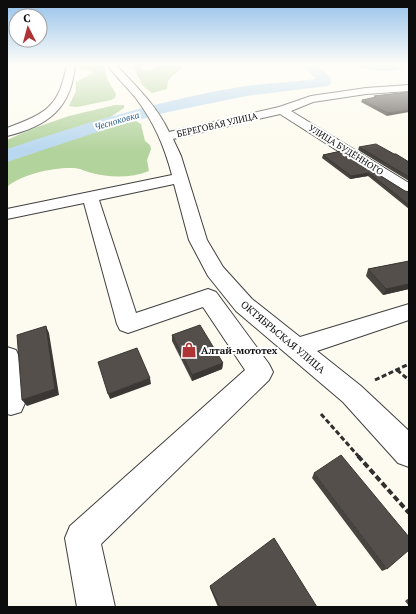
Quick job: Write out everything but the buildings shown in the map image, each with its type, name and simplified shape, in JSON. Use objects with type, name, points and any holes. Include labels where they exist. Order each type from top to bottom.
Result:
[{"type":"street","points":[[7,132],[41,117],[55,107],[62,93]]},
{"type":"street","name":"ОКТЯБРЬСКАЯ УЛИЦА","points":[[136,93],[159,123],[174,156],[198,240],[215,271],[244,305],[352,394],[409,452]]},
{"type":"street","name":"БЕРЕГОВАЯ УЛИЦА","points":[[165,137],[282,110],[311,99],[355,93]]},
{"type":"street","name":"УЛИЦА БУДЁННОГО","points":[[282,110],[409,190]]},
{"type":"street","points":[[7,214],[180,178]]},
{"type":"street","points":[[90,197],[128,324],[208,297],[260,372],[82,538],[96,607]]},
{"type":"street","points":[[296,348],[409,312]]},
{"type":"street","points":[[7,357],[11,402]]},
{"type":"path","points":[[375,380],[409,364]]},
{"type":"path","points":[[397,370],[409,380]]},
{"type":"path","points":[[321,414],[409,513]]},
{"type":"green space","points":[[75,93],[115,93],[116,94],[115,98],[111,100],[77,107],[69,106]]},
{"type":"green space","points":[[115,105],[124,105],[124,108],[109,118],[83,125],[48,139],[7,150],[7,140],[34,128],[69,116]]},
{"type":"green space","points":[[136,121],[141,124],[145,141],[150,145],[151,149],[147,160],[149,171],[128,176],[113,176],[99,175],[76,168],[48,170],[21,178],[7,187],[7,160],[125,122]]},
{"type":"waterway","name":"Чесноковка","points":[[7,156],[102,124],[166,107],[238,93]]},
{"type":"place","name":"Алтай-мототех","points":[[189,350]]}]
